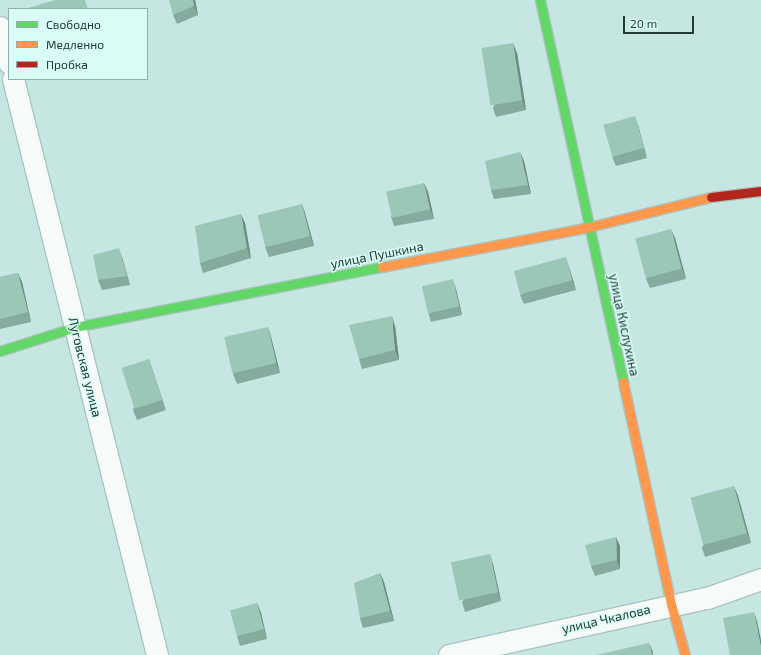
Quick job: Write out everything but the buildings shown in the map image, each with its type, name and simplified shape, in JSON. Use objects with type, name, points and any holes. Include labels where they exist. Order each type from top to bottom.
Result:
[{"type":"street","name":"улица Кислухина","points":[[540,0],[672,604],[685,655]]},
{"type":"street","points":[[0,27],[8,59]]},
{"type":"street","name":"Луговская улица","points":[[13,80],[157,655]]},
{"type":"street","name":"улица Пушкина","points":[[0,351],[75,327],[589,227],[719,195],[761,192]]},
{"type":"street","name":"улица Чкалова","points":[[449,655],[672,604],[707,598],[761,580]]},
{"type":"traffic: fast","points":[[540,0],[623,382]]},
{"type":"traffic: fast","points":[[0,351],[75,327],[382,267]]},
{"type":"traffic: slow","points":[[382,267],[589,227],[711,197]]},
{"type":"traffic: slow","points":[[623,382],[671,604],[685,655]]},
{"type":"traffic: jam","points":[[711,197],[761,191]]}]
